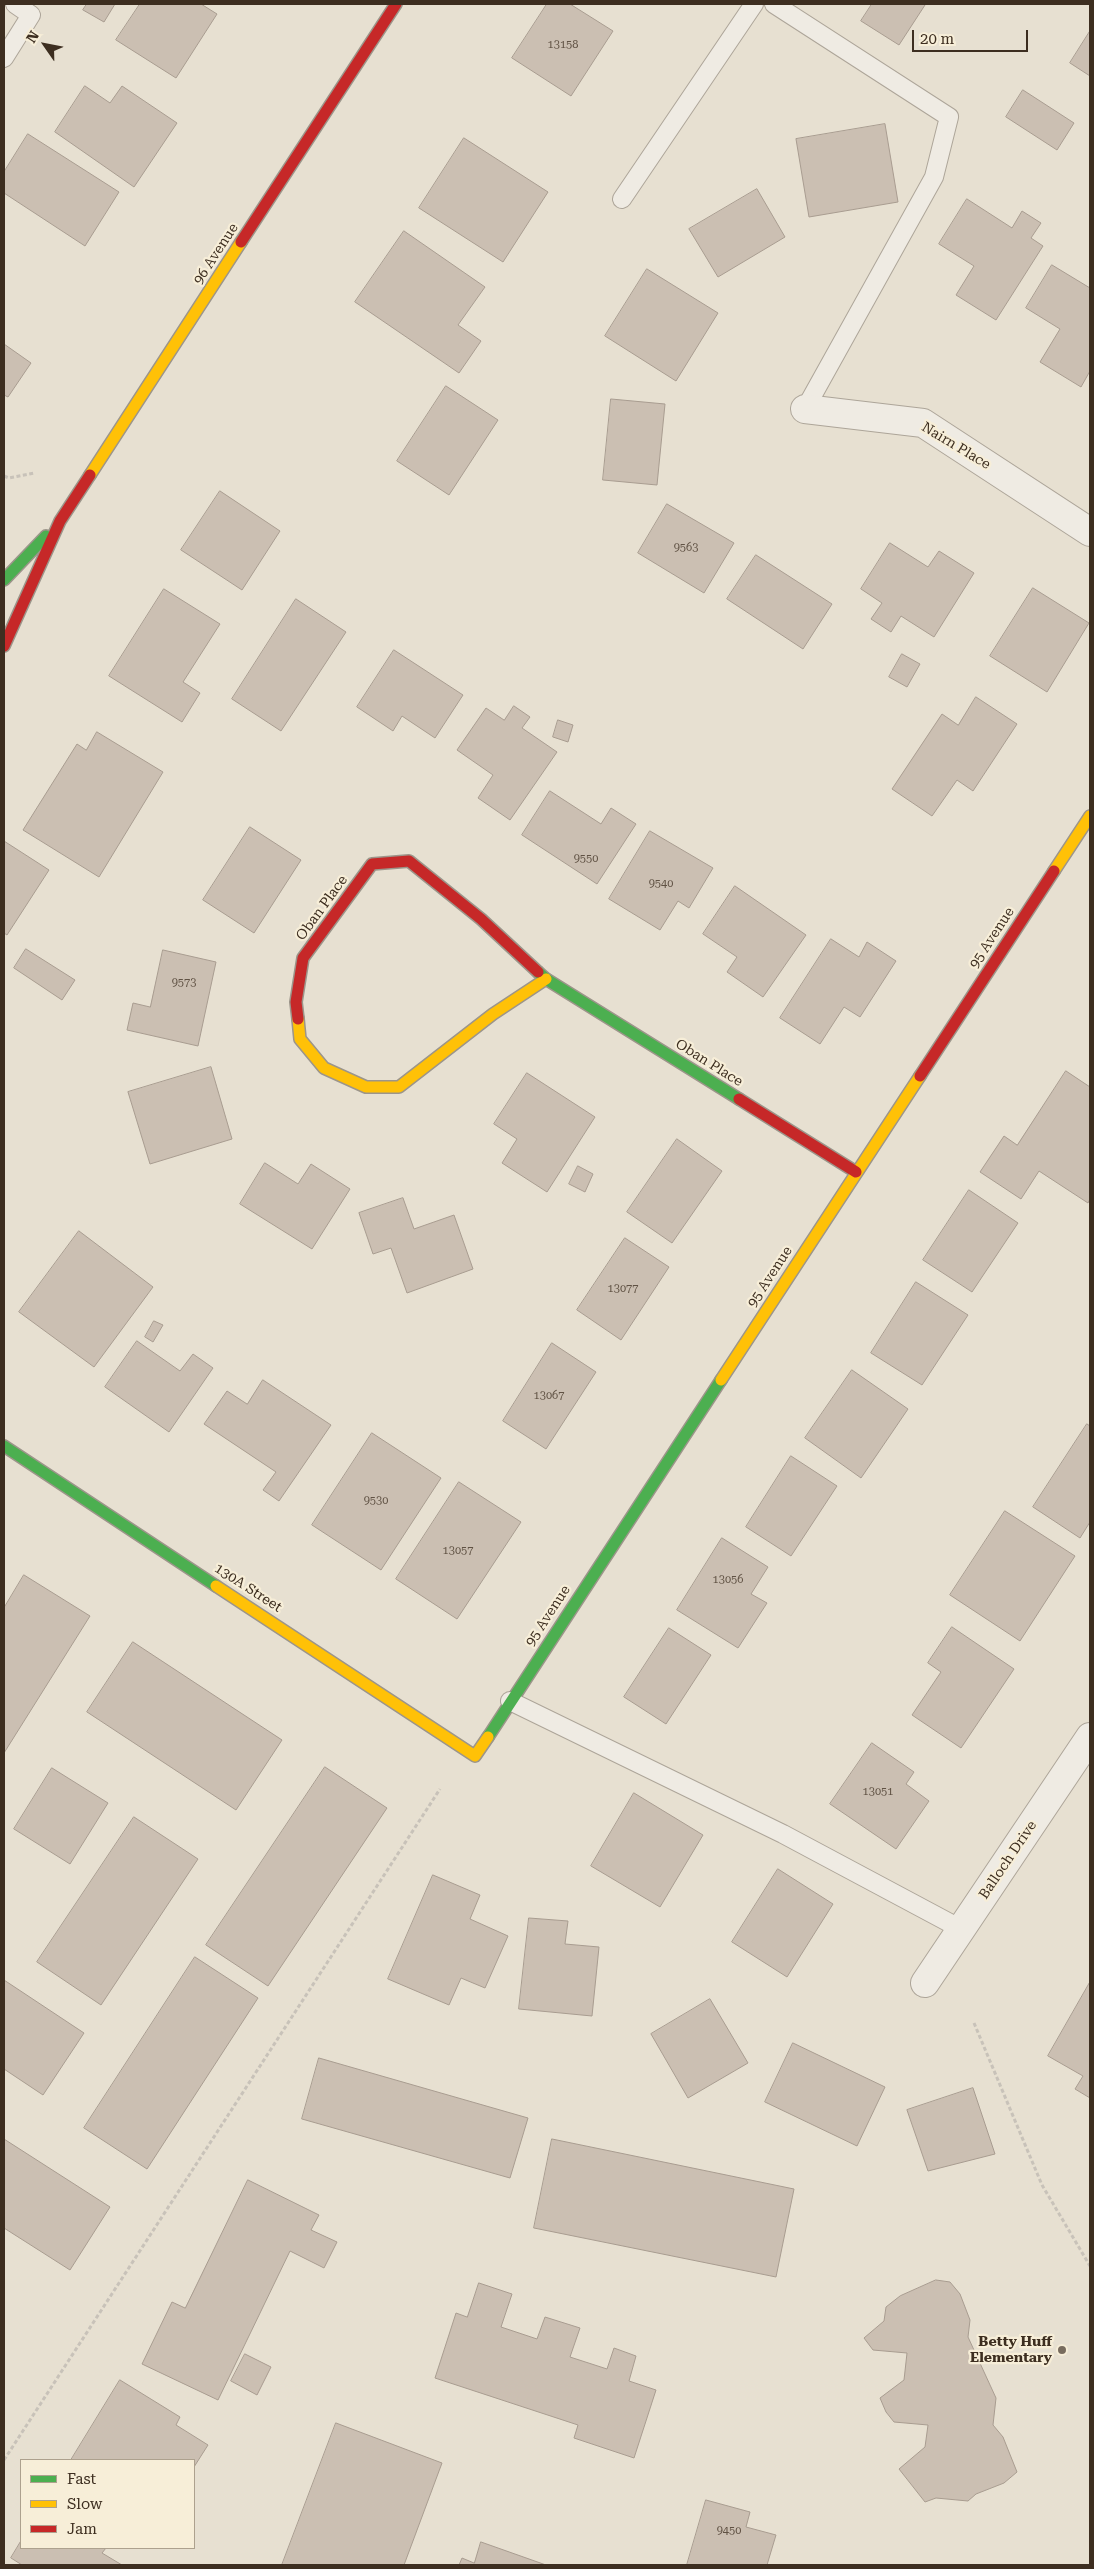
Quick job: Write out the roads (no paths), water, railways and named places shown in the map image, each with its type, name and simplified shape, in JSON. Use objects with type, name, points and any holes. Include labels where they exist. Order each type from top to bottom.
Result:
[{"type":"street","name":"96 Avenue","points":[[4,646],[60,521],[396,4]]},
{"type":"street","name":"Nairn Place","points":[[805,409],[923,423],[1090,532]]},
{"type":"street","name":"96 Avenue","points":[[4,580],[60,521]]},
{"type":"street","name":"95 Avenue","points":[[475,1756],[1090,816]]},
{"type":"street","name":"Oban Place","points":[[546,980],[493,1014],[399,1087],[366,1087],[324,1068],[300,1039],[296,1002],[304,958],[372,864],[409,861],[482,919],[546,980],[856,1172]]},
{"type":"street","name":"130A Street","points":[[4,1446],[475,1756]]},
{"type":"street","name":"Balloch Drive","points":[[925,1983],[1090,1737]]},
{"type":"lane","points":[[4,58],[31,15],[15,4]]},
{"type":"lane","points":[[622,199],[754,4]]},
{"type":"lane","points":[[774,4],[949,117],[934,176],[805,409]]},
{"type":"lane","points":[[510,1701],[783,1834],[961,1929]]},
{"type":"place","name":"Betty Huff Elementary","points":[[1062,2350]]}]
